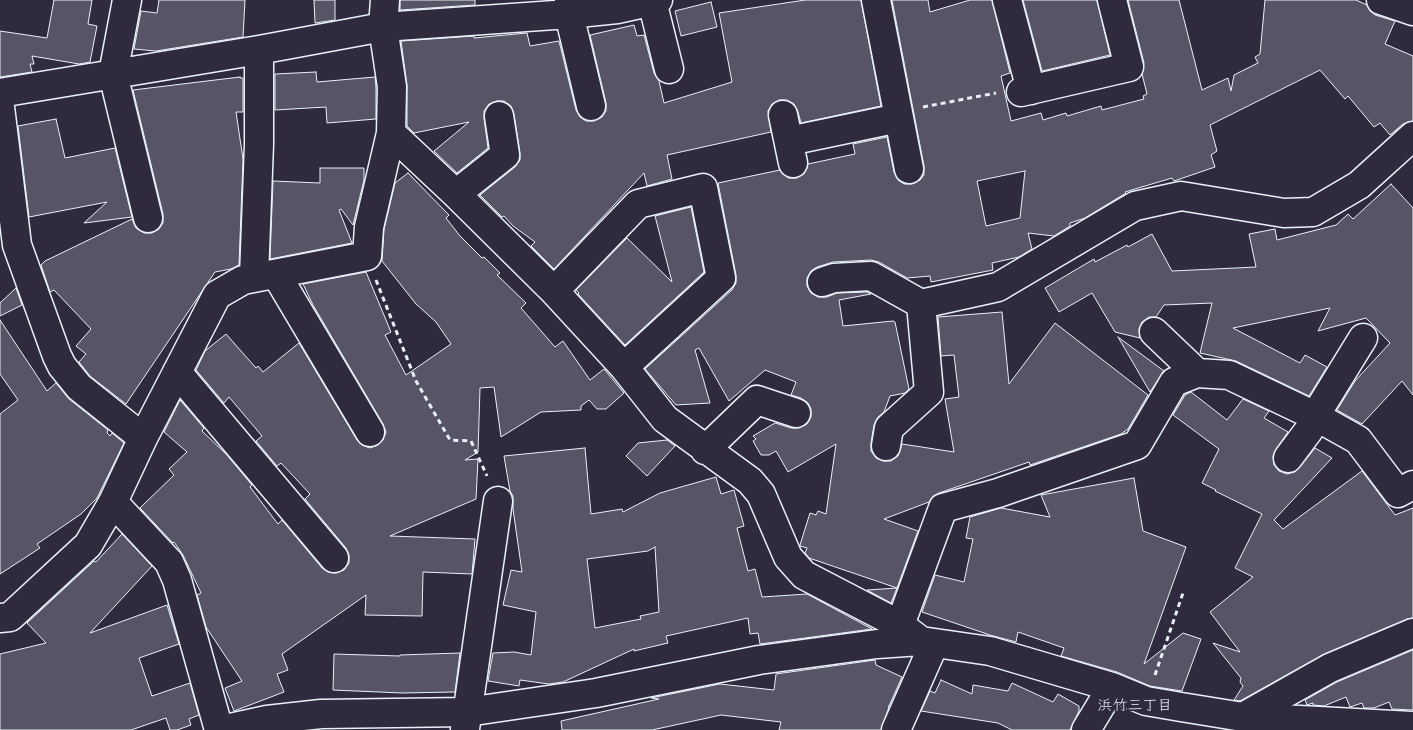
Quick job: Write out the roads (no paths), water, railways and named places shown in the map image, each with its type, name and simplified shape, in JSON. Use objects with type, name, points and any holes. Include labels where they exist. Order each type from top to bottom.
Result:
[{"type":"street","points":[[127,0],[113,74],[148,218]]},
{"type":"street","points":[[0,618],[10,617],[88,545],[113,502],[143,438],[217,295],[243,280],[366,256],[370,227],[391,133],[392,87],[383,28],[386,0]]},
{"type":"street","points":[[876,0],[909,169]]},
{"type":"street","points":[[1007,0],[1026,91],[1130,67],[1112,0]]},
{"type":"street","points":[[1381,0],[1413,11]]},
{"type":"street","points":[[0,93],[383,28],[569,7],[617,9],[655,1],[669,69]]},
{"type":"street","points":[[569,7],[591,106]]},
{"type":"street","points":[[259,50],[259,144],[265,275],[370,432]]},
{"type":"street","points":[[0,107],[17,245],[57,356],[62,366],[79,387],[143,438]]},
{"type":"street","points":[[788,139],[898,115]]},
{"type":"street","points":[[456,194],[505,155],[499,116]]},
{"type":"street","points":[[391,133],[554,291],[624,367],[665,419],[704,450],[750,481],[761,494],[788,557],[804,575],[900,625],[928,643]]},
{"type":"street","points":[[822,282],[834,278],[871,276],[921,304],[998,287],[1135,206],[1181,196],[1284,213],[1313,212],[1359,185],[1413,136]]},
{"type":"street","points":[[554,291],[638,204],[703,188],[721,278],[624,367]]},
{"type":"street","points":[[886,446],[889,428],[929,392],[921,304]]},
{"type":"street","points":[[1154,332],[1197,372]]},
{"type":"street","points":[[1288,458],[1309,430],[1315,416],[1363,338]]},
{"type":"street","points":[[177,372],[334,558]]},
{"type":"street","points":[[900,625],[943,508],[998,493],[1137,445],[1174,382],[1197,372],[1229,375],[1315,416],[1358,440],[1398,493],[1413,485]]},
{"type":"street","points":[[704,450],[757,400],[796,413]]},
{"type":"street","points":[[466,721],[498,501]]},
{"type":"street","points":[[113,502],[169,562],[177,580],[220,730],[267,720],[321,714],[466,721],[759,660],[877,644],[928,643],[990,651],[1112,687],[1146,701],[1243,717],[1413,726]]},
{"type":"street","points":[[1243,717],[1330,668],[1413,633]]},
{"type":"street","points":[[896,730],[928,643]]},
{"type":"street","points":[[1086,730],[1112,687]]},
{"type":"district","name":"浜竹三丁目","points":[[1135,708]]}]
